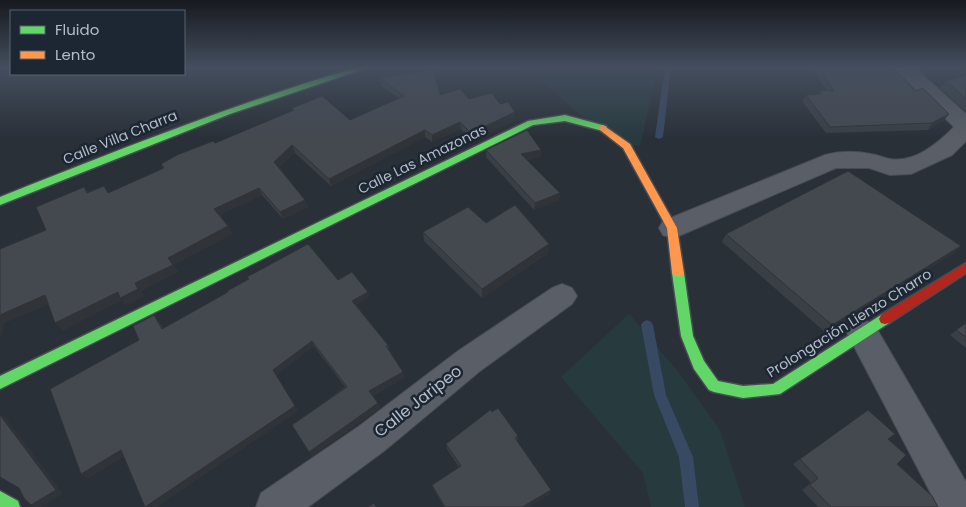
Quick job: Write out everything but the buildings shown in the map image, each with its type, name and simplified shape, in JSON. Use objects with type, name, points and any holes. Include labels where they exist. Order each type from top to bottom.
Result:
[{"type":"street","name":"Calle Villa Charra","points":[[0,201],[180,129],[287,91]]},
{"type":"street","points":[[672,228],[832,160],[871,161],[890,167],[911,166],[944,150],[966,127],[931,91]]},
{"type":"street","name":"Calle Las Amazonas","points":[[0,383],[531,123],[565,118],[601,126],[627,146],[672,228],[687,336],[698,365],[714,386]]},
{"type":"street","name":"Prolongación Lienzo Charro","points":[[714,386],[743,392],[775,390],[966,267]]},
{"type":"street","name":"Calle Jaripeo","points":[[275,507],[371,439],[469,361],[562,296]]},
{"type":"street","points":[[863,333],[959,507]]},
{"type":"street","points":[[0,499],[12,507]]},
{"type":"green space","points":[[552,91],[653,91],[640,146],[614,139],[590,123]]},
{"type":"green space","points":[[629,314],[676,369],[720,430],[745,507],[651,507],[643,473],[561,377]]},
{"type":"waterway","points":[[659,137],[665,91]]},
{"type":"waterway","points":[[647,325],[660,395],[686,457],[692,507]]},
{"type":"traffic: fast","points":[[0,201],[136,146],[289,91]]},
{"type":"traffic: fast","points":[[0,383],[531,123],[565,118],[603,128]]},
{"type":"traffic: fast","points":[[678,273],[687,336],[699,365],[714,386],[743,392],[775,390],[885,319]]},
{"type":"traffic: fast","points":[[0,499],[12,507]]},
{"type":"traffic: slow","points":[[603,128],[627,146],[672,228],[678,273]]},
{"type":"traffic: jam","points":[[885,319],[966,267]]}]
